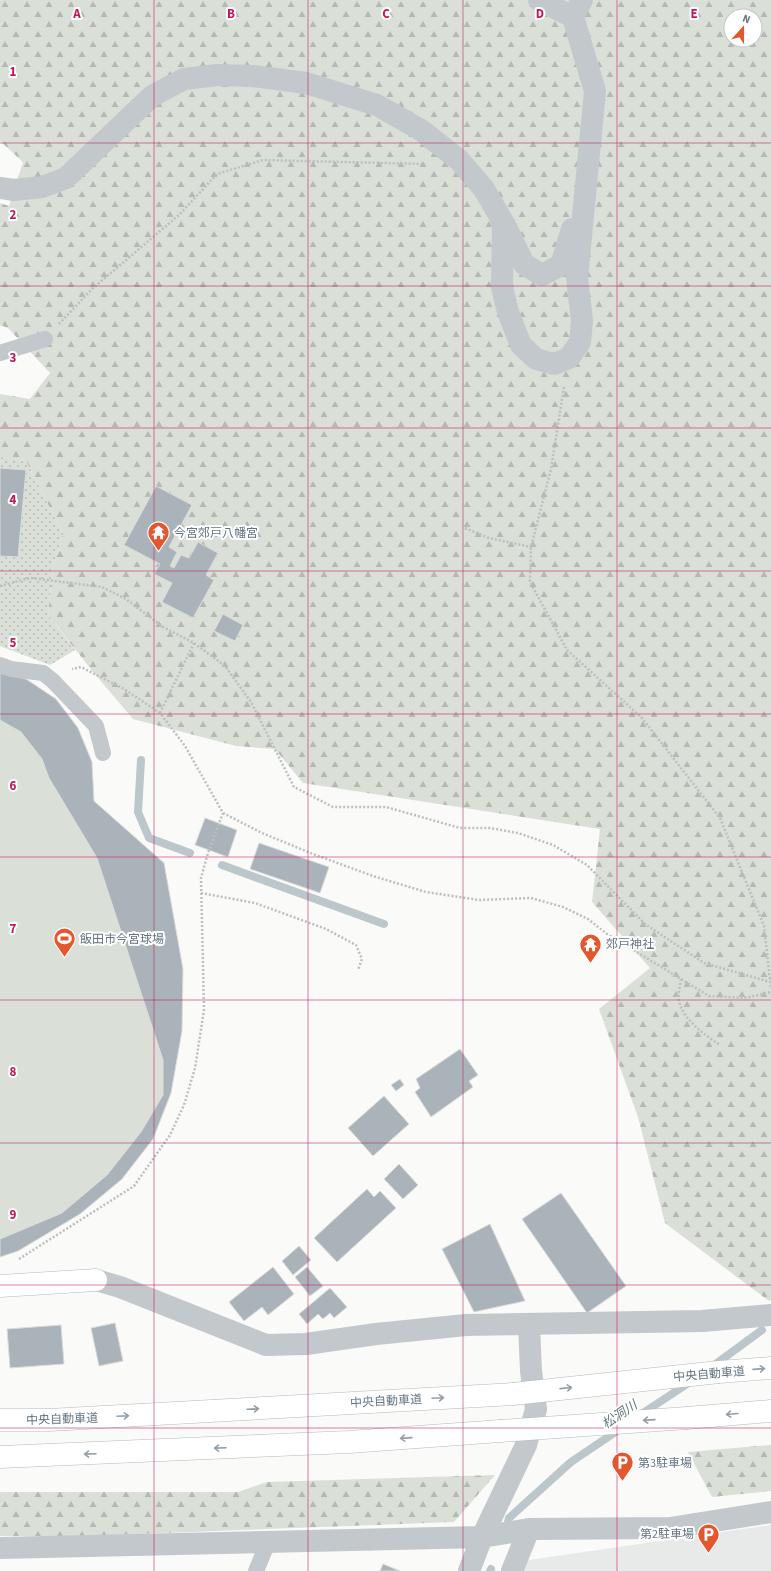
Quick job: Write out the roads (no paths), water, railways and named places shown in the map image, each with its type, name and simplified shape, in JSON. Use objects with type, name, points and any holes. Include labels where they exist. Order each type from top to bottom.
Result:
[{"type":"main road","points":[[0,1286],[96,1280]]},
{"type":"main road","name":"中央自動車道","points":[[0,1420],[64,1420],[513,1394],[719,1372],[771,1368]]},
{"type":"main road","points":[[0,1457],[350,1442],[687,1418],[771,1410]]},
{"type":"street","points":[[503,222],[502,287],[508,312],[521,345],[536,359],[554,364],[569,358],[580,342],[582,321],[577,278],[595,91],[577,9],[539,0]]},
{"type":"street","points":[[0,188],[14,190],[42,187],[66,178],[152,96],[184,78],[217,75],[253,76],[306,83],[377,105],[421,130],[459,160],[484,189],[503,222],[524,264],[542,275],[561,265],[585,183]]},
{"type":"street","points":[[96,1280],[120,1287],[266,1345],[306,1344],[376,1334],[466,1325],[702,1321],[771,1315]]},
{"type":"street","points":[[469,1571],[482,1537],[526,1446],[536,1409],[531,1371],[529,1325]]},
{"type":"street","points":[[0,1548],[482,1537],[529,1529],[670,1528],[771,1512]]},
{"type":"street","points":[[512,1571],[529,1529]]},
{"type":"lane","points":[[0,354],[45,339]]},
{"type":"lane","points":[[0,665],[11,669],[44,674],[76,704],[96,726],[103,753]]},
{"type":"lane","points":[[256,1571],[268,1542]]},
{"type":"waterway","points":[[141,760],[138,812],[149,838],[190,853]]},
{"type":"waterway","points":[[222,865],[384,924]]},
{"type":"waterway","name":"松洞川","points":[[713,1366],[762,1330]]},
{"type":"waterway","name":"松洞川","points":[[640,1415],[690,1382]]},
{"type":"waterway","name":"松洞川","points":[[506,1531],[509,1518],[571,1462],[620,1429]]},
{"type":"place","name":"今宮郊戸八幡宮","points":[[158,552]]},
{"type":"place","name":"飯田市今宮球場","points":[[65,958]]},
{"type":"place","name":"郊戸神社","points":[[590,964]]},
{"type":"place","name":"第3駐車場","points":[[622,1482]]},
{"type":"place","name":"第2駐車場","points":[[709,1554]]}]
